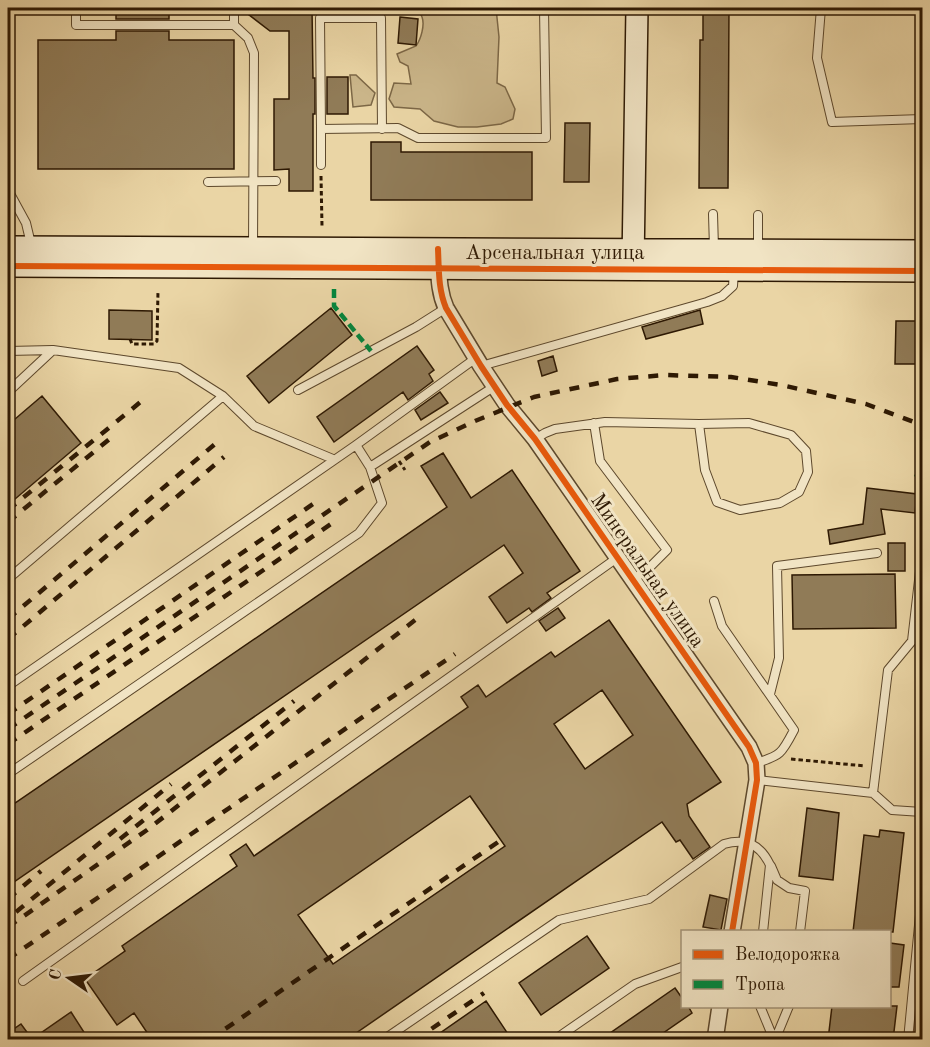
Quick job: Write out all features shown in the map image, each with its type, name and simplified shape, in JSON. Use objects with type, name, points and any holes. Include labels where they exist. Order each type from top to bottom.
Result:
[{"type":"street","points":[[633,260],[637,8]]},
{"type":"street","name":"Арсенальная улица","points":[[8,247],[32,256],[633,260],[734,270],[758,260],[922,251]]},
{"type":"street","name":"Арсенальная улица","points":[[633,260],[714,250],[758,260],[922,271]]},
{"type":"street","name":"Арсенальная улица","points":[[8,266],[32,256]]},
{"type":"street","name":"Минеральная улица","points":[[438,259],[440,288],[446,308],[478,362],[535,439],[749,747],[756,763],[757,780],[732,930]]},
{"type":"street","points":[[715,1040],[720,1008]]},
{"type":"lane","points":[[76,8],[76,25],[234,25],[248,38],[254,53],[254,257]]},
{"type":"lane","points":[[234,8],[234,25]]},
{"type":"lane","points":[[320,8],[321,165]]},
{"type":"lane","points":[[321,129],[398,128],[418,138],[546,138],[544,8]]},
{"type":"lane","points":[[821,8],[817,58],[832,122],[922,119]]},
{"type":"lane","points":[[320,18],[381,18],[382,129]]},
{"type":"lane","points":[[208,182],[276,181]]},
{"type":"lane","points":[[8,190],[26,223],[32,256]]},
{"type":"lane","points":[[713,214],[714,250]]},
{"type":"lane","points":[[758,215],[758,260]]},
{"type":"lane","points":[[8,686],[333,459],[478,362],[707,302],[722,296],[733,286],[734,270]]},
{"type":"lane","points":[[298,390],[416,327],[446,308]]},
{"type":"lane","points":[[8,392],[53,350]]},
{"type":"lane","points":[[8,351],[53,350],[179,368],[223,396],[254,426],[333,459]]},
{"type":"lane","points":[[370,467],[495,386]]},
{"type":"lane","points":[[8,579],[223,396]]},
{"type":"lane","points":[[535,439],[555,429],[605,422],[749,423],[791,435],[806,451],[808,472],[799,492],[780,503],[740,510],[717,502],[705,470],[699,424]]},
{"type":"lane","points":[[594,423],[600,461],[667,550],[633,580]]},
{"type":"lane","points":[[8,774],[359,533],[382,502],[370,467],[356,445]]},
{"type":"lane","points":[[770,694],[779,658],[777,566],[877,553]]},
{"type":"lane","points":[[873,793],[888,669],[912,641],[922,554]]},
{"type":"lane","points":[[23,981],[617,558]]},
{"type":"lane","points":[[714,601],[722,626],[794,730],[783,751],[774,758],[756,763]]},
{"type":"lane","points":[[757,780],[873,793],[892,810],[922,812]]},
{"type":"lane","points":[[383,1040],[559,920],[649,899],[724,844],[735,841],[758,847],[765,855],[777,880],[789,888],[805,891],[800,930]]},
{"type":"lane","points":[[763,930],[770,865]]},
{"type":"lane","points":[[908,1040],[922,894]]},
{"type":"lane","points":[[554,1040],[635,984],[681,968]]},
{"type":"lane","points":[[761,1008],[774,1040]]},
{"type":"lane","points":[[774,1040],[788,1008]]},
{"type":"path","points":[[321,165],[322,226]]},
{"type":"path","points":[[130,339],[132,344],[154,344],[157,341],[158,291]]},
{"type":"path","points":[[774,758],[876,768]]},
{"type":"shaded area","points":[[410,8],[496,8],[499,37],[497,83],[505,87],[515,109],[513,119],[501,124],[458,127],[434,121],[420,109],[394,107],[389,99],[394,83],[411,84],[408,66],[400,62],[397,54],[416,46],[423,28],[421,15]]},
{"type":"shaded area","points":[[350,75],[356,75],[375,93],[371,105],[353,107]]},
{"type":"building","points":[[116,8],[169,8],[169,19],[116,19]]},
{"type":"building","points":[[240,8],[312,8],[313,78],[315,78],[313,191],[289,191],[289,169],[274,170],[274,99],[289,99],[289,31],[270,31]]},
{"type":"building","points":[[703,8],[729,8],[728,188],[699,188],[700,40],[703,40]]},
{"type":"building","points":[[400,17],[418,19],[416,45],[398,43]]},
{"type":"building","points":[[116,31],[169,31],[169,40],[234,40],[234,169],[38,169],[38,40],[116,40]]},
{"type":"building","points":[[327,77],[348,77],[348,114],[327,114]]},
{"type":"building","points":[[565,123],[590,123],[589,182],[564,182]]},
{"type":"building","points":[[371,142],[401,142],[401,152],[532,152],[532,200],[371,200]]},
{"type":"building","points":[[331,308],[352,335],[269,403],[247,376]]},
{"type":"building","points":[[109,310],[152,311],[152,340],[109,339]]},
{"type":"building","points":[[700,310],[703,324],[646,339],[642,327]]},
{"type":"building","points":[[896,321],[922,321],[922,364],[895,364]]},
{"type":"building","points":[[417,346],[434,370],[429,374],[433,381],[408,400],[403,392],[334,442],[317,417]]},
{"type":"building","points":[[553,356],[557,371],[542,376],[538,361]]},
{"type":"building","points":[[440,392],[448,403],[421,420],[415,410]]},
{"type":"building","points":[[42,396],[81,443],[8,505],[8,425]]},
{"type":"building","points":[[443,453],[471,498],[512,470],[580,571],[547,593],[551,598],[532,612],[529,608],[507,623],[489,597],[523,573],[504,545],[8,886],[8,808],[447,507],[421,466]]},
{"type":"building","points":[[867,488],[917,494],[915,513],[881,509],[885,534],[830,544],[828,530],[863,524]]},
{"type":"building","points":[[888,543],[905,543],[905,571],[888,571]]},
{"type":"building","points":[[895,574],[896,628],[793,629],[792,575]]},
{"type":"building","points":[[558,608],[565,618],[546,631],[539,621]]},
{"type":"building","points":[[609,620],[721,782],[687,804],[689,816],[710,847],[693,859],[680,840],[676,842],[662,822],[346,1040],[152,1040],[134,1013],[117,1025],[85,979],[125,951],[122,946],[237,866],[230,855],[246,844],[254,856],[468,707],[461,697],[478,685],[486,697],[551,652],[555,657]],"holes":[[[602,690],[633,735],[585,769],[554,724]],[[470,796],[505,846],[333,964],[298,915]]]},
{"type":"building","points":[[807,808],[839,813],[833,880],[799,876]]},
{"type":"building","points":[[880,830],[904,833],[893,932],[891,930],[853,930],[864,835],[879,837]]},
{"type":"building","points":[[710,895],[727,899],[721,930],[703,927]]},
{"type":"building","points":[[587,936],[609,968],[541,1015],[519,983]]},
{"type":"building","points":[[891,943],[904,945],[899,987],[891,987]]},
{"type":"building","points":[[675,988],[681,997],[681,1008],[689,1008],[692,1013],[653,1040],[600,1040]]},
{"type":"building","points":[[486,1001],[512,1040],[430,1040]]},
{"type":"building","points":[[891,1006],[897,1006],[893,1040],[828,1040],[832,1008],[891,1008]]},
{"type":"building","points":[[71,1012],[89,1040],[8,1040],[8,1033],[21,1024],[32,1039]]},
{"type":"railway","points":[[8,729],[430,442],[534,397],[617,379],[665,375],[731,377],[781,385],[866,404],[922,425]]},
{"type":"railway","points":[[8,510],[143,400]]},
{"type":"railway","points":[[8,522],[112,437]]},
{"type":"railway","points":[[8,619],[215,444]]},
{"type":"railway","points":[[8,639],[224,457]]},
{"type":"railway","points":[[8,714],[316,502]]},
{"type":"railway","points":[[8,744],[331,524]]},
{"type":"railway","points":[[8,927],[147,830],[419,617]]},
{"type":"railway","points":[[8,959],[455,654]]},
{"type":"railway","points":[[120,839],[294,701]]},
{"type":"railway","points":[[16,912],[171,784]]},
{"type":"railway","points":[[209,1040],[504,838]]},
{"type":"railway","points":[[8,899],[41,871]]},
{"type":"railway","points":[[415,1040],[484,993]]},
{"type":"marked path","points":[[334,289],[334,306],[371,351]]},
{"type":"marked path","points":[[915,474],[922,478]]},
{"type":"cycle path","points":[[438,249],[443,301],[481,366],[507,405],[535,439],[749,747],[756,763],[757,780],[732,930]]},
{"type":"cycle path","points":[[8,266],[922,271]]}]
